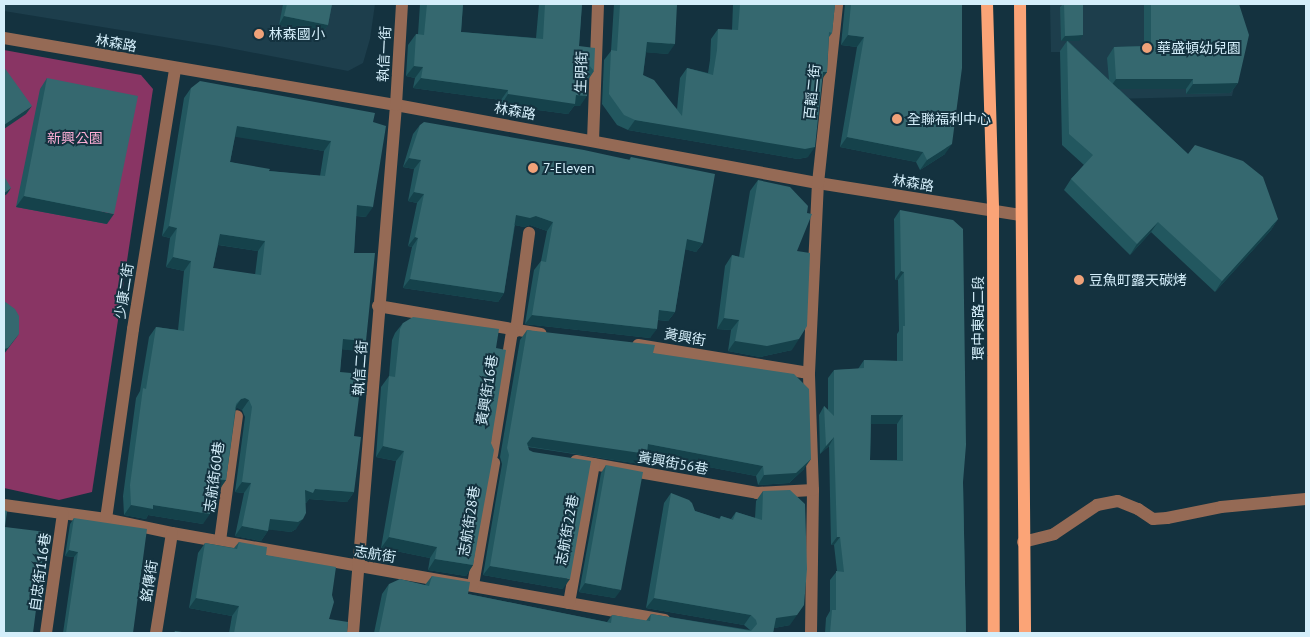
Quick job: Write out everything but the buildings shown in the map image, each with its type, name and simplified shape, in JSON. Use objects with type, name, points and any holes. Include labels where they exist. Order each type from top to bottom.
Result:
[{"type":"main road","name":"環中東路二段","points":[[987,4],[992,210],[994,633]]},
{"type":"main road","points":[[1020,4],[1020,215],[1025,633]]},
{"type":"street","name":"執信一街","points":[[396,105],[402,4]]},
{"type":"street","name":"生明街","points":[[593,141],[598,4]]},
{"type":"street","name":"百韜二街","points":[[818,183],[837,4]]},
{"type":"street","name":"林森路","points":[[4,38],[175,69],[396,105],[818,183],[1020,215]]},
{"type":"street","name":"少康二街","points":[[106,519],[133,329],[175,69]]},
{"type":"street","name":"執信二街","points":[[353,633],[357,567],[374,387],[378,306],[396,105]]},
{"type":"street","points":[[811,633],[813,490],[809,373],[818,183]]},
{"type":"street","name":"黃興街16巷","points":[[493,459],[529,232]]},
{"type":"street","points":[[378,306],[514,331],[556,336]]},
{"type":"street","name":"黃興街","points":[[624,344],[809,373]]},
{"type":"street","name":"志航街60巷","points":[[220,542],[237,416]]},
{"type":"street","name":"志航街28巷","points":[[473,585],[493,459]]},
{"type":"street","name":"黃興街56巷","points":[[566,460],[757,494],[813,490]]},
{"type":"street","name":"志航街22巷","points":[[569,602],[594,464]]},
{"type":"street","points":[[1023,542],[1054,534],[1097,504],[1118,501],[1138,509],[1153,519],[1221,507],[1306,499]]},
{"type":"street","name":"志航街","points":[[4,505],[106,519],[357,567],[473,585],[673,622]]},
{"type":"street","name":"自忠街116巷","points":[[46,633],[63,514]]},
{"type":"street","name":"銘傳街","points":[[156,633],[172,533]]},
{"type":"shaded area","name":"林森國小","points":[[4,4],[375,4],[370,39],[363,63],[348,71],[219,46],[4,11]]},
{"type":"shaded area","name":"華盛頓幼兒園","points":[[1050,4],[1229,4],[1244,45],[1232,96],[1111,99],[1060,52],[1051,52]]},
{"type":"green space","name":"新興公園","points":[[4,50],[141,75],[153,89],[92,492],[59,500],[4,488]]},
{"type":"place","name":"林森國小","points":[[259,34]]},
{"type":"place","name":"華盛頓幼兒園","points":[[1147,48]]},
{"type":"place","name":"全聯福利中心","points":[[897,119]]},
{"type":"place","name":"7-Eleven","points":[[533,168]]},
{"type":"place","name":"豆魚町露天碳烤","points":[[1079,280]]}]
